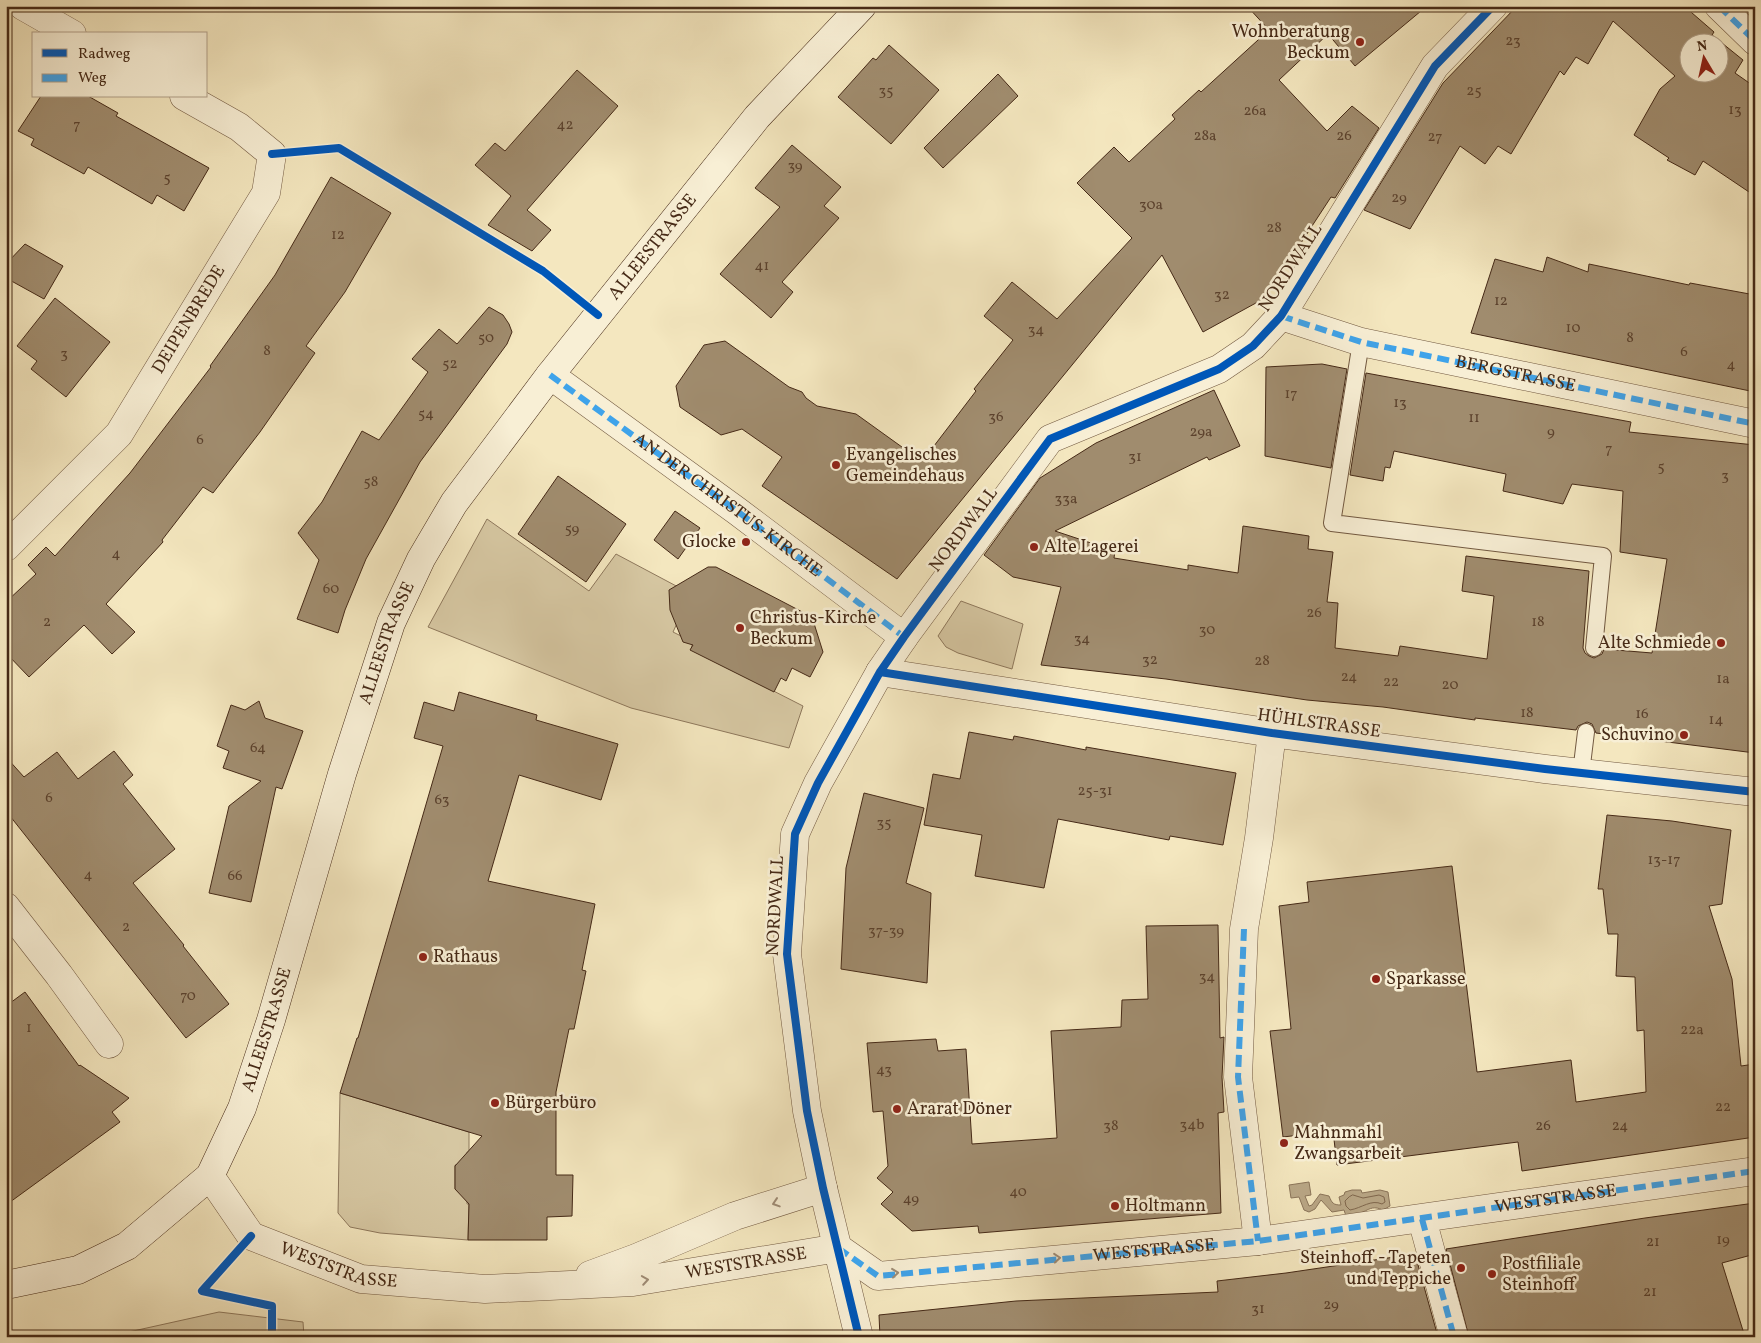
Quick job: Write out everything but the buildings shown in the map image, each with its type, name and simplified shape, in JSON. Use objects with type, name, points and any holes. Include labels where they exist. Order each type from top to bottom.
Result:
[{"type":"street","points":[[23,6],[68,32]]},
{"type":"street","name":"ALLEESTRASSE","points":[[6,1285],[78,1270],[127,1246],[210,1176],[242,1108],[271,1020],[342,774],[391,623],[421,559],[454,503],[550,375],[757,117],[862,6]]},
{"type":"street","name":"NORDWALL","points":[[858,1337],[807,1111],[787,954],[795,834],[818,783],[880,672],[1050,439],[1219,369],[1253,346],[1280,316],[1435,66],[1493,6]]},
{"type":"street","points":[[1719,6],[1755,41]]},
{"type":"street","name":"DEIPENBREDE","points":[[6,547],[119,434],[266,193],[272,154],[238,127],[187,98]]},
{"type":"street","name":"BERGSTRASSE","points":[[1280,316],[1361,342],[1755,424]]},
{"type":"street","name":"AN DER CHRISTUS-KIRCHE","points":[[550,375],[737,511],[904,637]]},
{"type":"street","name":"HÜHLSTRASSE","points":[[880,672],[1272,733],[1581,773],[1755,792]]},
{"type":"street","name":"HÜHLSTRASSE","points":[[1258,1241],[1238,1077],[1244,929],[1259,838],[1272,733]]},
{"type":"street","points":[[6,907],[109,1044]]},
{"type":"street","name":"WESTSTRASSE","points":[[210,1176],[251,1236],[361,1279],[484,1289],[632,1282],[838,1248],[878,1276],[1258,1241],[1755,1171]]},
{"type":"street","name":"WESTSTRASSE","points":[[562,1286],[636,1258],[735,1216],[823,1188]]},
{"type":"street","points":[[1422,1218],[1454,1337]]},
{"type":"lane","points":[[1361,342],[1332,523],[1603,556],[1594,648]]},
{"type":"lane","points":[[1581,773],[1586,732]]},
{"type":"shaded area","points":[[487,519],[589,591],[616,554],[680,588],[679,619],[673,632],[693,642],[691,649],[803,706],[789,748],[631,708],[428,627]]},
{"type":"shaded area","points":[[961,601],[1023,624],[1012,669],[958,653],[946,647],[938,636]]},
{"type":"shaded area","points":[[340,1093],[469,1132],[467,1166],[455,1165],[455,1189],[459,1192],[467,1189],[467,1204],[469,1204],[468,1240],[380,1233],[350,1227],[338,1213]]},
{"type":"shaded area","points":[[219,1312],[303,1322],[304,1337],[106,1337]]},
{"type":"water","points":[[1309,1182],[1311,1195],[1305,1196],[1309,1206],[1312,1205],[1320,1194],[1329,1196],[1333,1203],[1341,1205],[1339,1197],[1344,1195],[1345,1192],[1361,1190],[1362,1193],[1380,1190],[1388,1192],[1390,1206],[1383,1210],[1373,1208],[1360,1214],[1346,1216],[1344,1210],[1332,1212],[1321,1200],[1315,1209],[1309,1212],[1304,1210],[1299,1197],[1291,1198],[1289,1185]]},
{"type":"marked path","points":[[1719,6],[1755,41]]},
{"type":"marked path","points":[[1281,316],[1361,342],[1755,424]]},
{"type":"marked path","points":[[550,375],[737,511],[904,637]]},
{"type":"marked path","points":[[1244,929],[1238,1077],[1258,1241]]},
{"type":"marked path","points":[[838,1248],[878,1276],[1258,1241],[1755,1171]]},
{"type":"marked path","points":[[1422,1219],[1454,1337]]},
{"type":"cycle path","points":[[859,1337],[823,1188],[807,1111],[787,954],[795,834],[818,783],[880,672],[1050,439],[1219,369],[1253,346],[1281,316],[1435,66],[1493,6]]},
{"type":"cycle path","points":[[272,154],[339,148],[543,271],[598,315]]},
{"type":"cycle path","points":[[880,672],[1272,733],[1545,769],[1755,792]]},
{"type":"cycle path","points":[[251,1236],[202,1291],[272,1306],[272,1337]]},
{"type":"place","name":"Wohnberatung Beckum","points":[[1360,42]]},
{"type":"place","name":"Evangelisches Gemeindehaus","points":[[836,465]]},
{"type":"place","name":"Glocke","points":[[746,542]]},
{"type":"place","name":"Alte Lagerei","points":[[1034,547]]},
{"type":"place","name":"Christus-Kirche Beckum","points":[[740,628]]},
{"type":"place","name":"Alte Schmiede","points":[[1721,643]]},
{"type":"place","name":"Schuvino","points":[[1684,735]]},
{"type":"place","name":"Rathaus","points":[[423,957]]},
{"type":"place","name":"Sparkasse","points":[[1376,979]]},
{"type":"place","name":"Bürgerbüro","points":[[495,1103]]},
{"type":"place","name":"Ararat Döner","points":[[897,1109]]},
{"type":"place","name":"Mahnmahl Zwangsarbeit","points":[[1284,1143]]},
{"type":"place","name":"Holtmann","points":[[1115,1206]]},
{"type":"place","name":"Steinhoff - Tapeten und Teppiche","points":[[1461,1268]]},
{"type":"place","name":"Postfiliale Steinhoff","points":[[1492,1274]]}]
